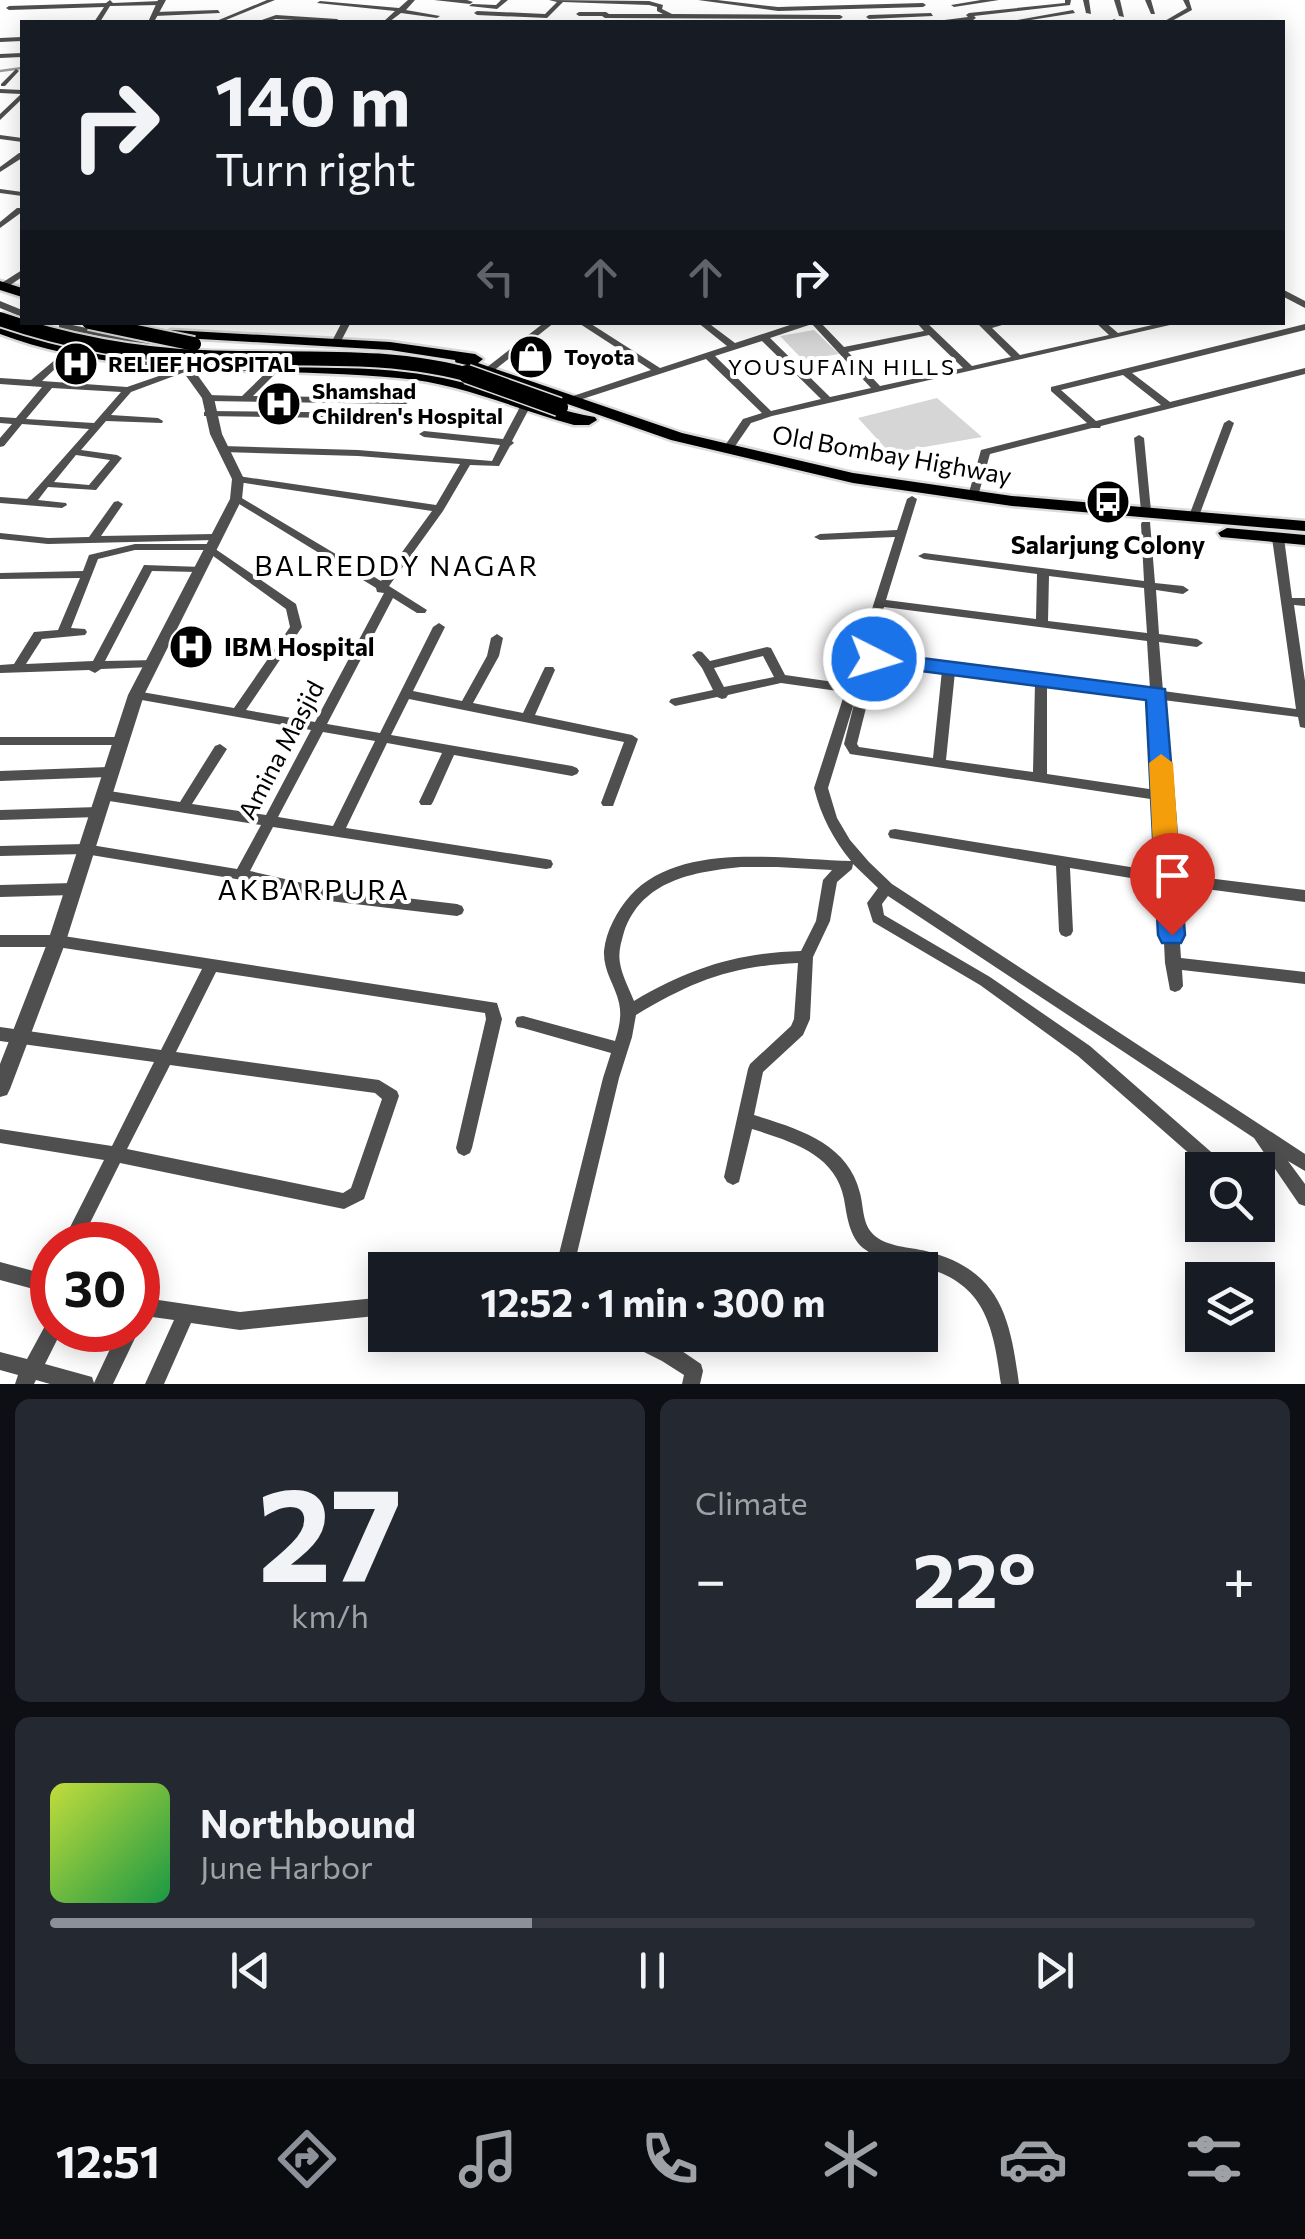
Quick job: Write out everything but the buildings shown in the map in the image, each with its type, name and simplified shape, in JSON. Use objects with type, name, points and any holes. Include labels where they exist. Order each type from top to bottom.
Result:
[{"type":"main road","points":[[103,325],[200,345],[367,352],[461,362],[486,369]]},
{"type":"main road","points":[[128,325],[198,338],[336,343],[453,353],[471,357],[486,369]]},
{"type":"main road","points":[[2,328],[69,351],[401,373],[464,384],[574,420],[590,420]]},
{"type":"main road","points":[[2,328],[69,343],[148,353],[442,368],[565,403],[590,420]]},
{"type":"main road","name":"Old Bombay Highway","points":[[486,369],[565,403],[727,450],[853,478],[1305,540]]},
{"type":"main road","name":"Old Bombay Highway","points":[[590,420],[755,467],[912,499],[1305,526]]},
{"type":"street","points":[[0,21],[14,0]]},
{"type":"street","points":[[222,20],[272,0]]},
{"type":"street","points":[[389,20],[412,0]]},
{"type":"street","points":[[437,0],[496,7],[504,0]]},
{"type":"street","points":[[472,4],[490,0]]},
{"type":"street","points":[[701,0],[834,8],[859,4],[924,5],[920,0]]},
{"type":"street","points":[[951,2],[996,0]]},
{"type":"street","points":[[859,4],[871,20],[932,19],[974,18],[1068,4],[1068,0]]},
{"type":"street","points":[[1086,0],[1089,13]]},
{"type":"street","points":[[1118,0],[1122,16]]},
{"type":"street","points":[[1148,0],[1153,13]]},
{"type":"street","points":[[1170,20],[1190,10],[1186,0]]},
{"type":"street","points":[[8,8],[161,2],[153,18]]},
{"type":"street","points":[[472,4],[514,14],[531,12],[547,16],[557,2],[582,11],[674,18],[842,20]]},
{"type":"street","points":[[951,2],[974,18]]},
{"type":"street","points":[[320,3],[437,16]]},
{"type":"street","points":[[582,11],[658,4],[661,12],[674,18]]},
{"type":"street","points":[[770,19],[782,4]]},
{"type":"street","points":[[514,14],[520,6]]},
{"type":"street","points":[[51,20],[58,7]]},
{"type":"street","points":[[834,8],[842,20]]},
{"type":"street","points":[[153,18],[218,12]]},
{"type":"street","points":[[1026,20],[1074,12]]},
{"type":"street","points":[[1059,16],[1072,20]]},
{"type":"street","points":[[770,19],[774,20]]},
{"type":"street","points":[[1,87],[16,70]]},
{"type":"street","points":[[0,118],[20,94]]},
{"type":"street","points":[[0,170],[18,162]]},
{"type":"street","points":[[0,191],[20,192]]},
{"type":"street","points":[[0,226],[20,210]]},
{"type":"street","points":[[2,328],[49,325]]},
{"type":"street","points":[[0,1089],[57,941],[118,741],[211,542],[236,499],[238,479],[186,361],[68,325]]},
{"type":"street","points":[[336,343],[345,325]]},
{"type":"street","points":[[486,369],[546,325]]},
{"type":"street","points":[[586,325],[657,370]]},
{"type":"street","points":[[705,325],[733,346]]},
{"type":"street","points":[[565,403],[802,325]]},
{"type":"street","points":[[816,325],[876,388]]},
{"type":"street","points":[[923,325],[968,368]]},
{"type":"street","points":[[983,325],[1018,358]]},
{"type":"street","points":[[1103,325],[1116,336]]},
{"type":"street","points":[[727,450],[747,421],[769,414],[1164,325]]},
{"type":"street","points":[[1096,426],[1054,388],[1305,328]]},
{"type":"street","points":[[840,351],[930,332]]},
{"type":"street","points":[[763,336],[827,400]]},
{"type":"street","points":[[30,502],[128,390],[186,361],[198,338]]},
{"type":"street","points":[[33,384],[69,351]]},
{"type":"street","points":[[707,354],[769,414]]},
{"type":"street","points":[[244,400],[278,366]]},
{"type":"street","points":[[973,496],[985,452],[1305,371]]},
{"type":"street","points":[[1125,372],[1169,406]]},
{"type":"street","points":[[0,382],[128,390]]},
{"type":"street","points":[[0,444],[49,385]]},
{"type":"street","points":[[208,406],[244,400],[406,401]]},
{"type":"street","points":[[223,449],[499,463],[526,405]]},
{"type":"street","points":[[208,406],[397,416]]},
{"type":"street","points":[[0,420],[158,420]]},
{"type":"street","points":[[1194,516],[1229,423]]},
{"type":"street","points":[[424,434],[509,443]]},
{"type":"street","points":[[1139,438],[1175,986]]},
{"type":"street","points":[[45,484],[92,488],[117,458],[74,452]]},
{"type":"street","name":"Amina Masjid","points":[[241,875],[320,726],[384,591],[467,461]]},
{"type":"street","points":[[238,479],[438,509]]},
{"type":"street","points":[[236,499],[421,610]]},
{"type":"street","points":[[912,499],[821,788],[831,826],[851,864],[1305,1163]]},
{"type":"street","points":[[0,500],[62,505]]},
{"type":"street","points":[[94,538],[118,504]]},
{"type":"street","points":[[820,537],[900,534]]},
{"type":"street","points":[[0,536],[48,541],[94,538],[211,542],[297,615],[296,627],[237,713]]},
{"type":"street","points":[[1278,538],[1305,724]]},
{"type":"street","points":[[63,631],[93,557],[122,548],[211,542]]},
{"type":"street","points":[[924,556],[1184,590]]},
{"type":"street","points":[[95,669],[148,567],[198,569]]},
{"type":"street","points":[[1042,622],[1043,572]]},
{"type":"street","points":[[0,576],[87,574]]},
{"type":"street","points":[[1288,601],[1305,602]]},
{"type":"street","points":[[885,604],[1197,643]]},
{"type":"street","points":[[337,831],[439,627]]},
{"type":"street","points":[[17,669],[38,634],[81,632]]},
{"type":"street","points":[[466,706],[494,656],[497,638]]},
{"type":"street","points":[[722,695],[703,660],[767,651],[781,679]]},
{"type":"street","points":[[1163,796],[855,751],[850,744],[874,659],[1304,714]]},
{"type":"street","points":[[0,670],[95,669],[112,663],[152,663]]},
{"type":"street","points":[[939,763],[950,667]]},
{"type":"street","points":[[527,718],[549,670]]},
{"type":"street","points":[[675,702],[722,695],[781,679],[855,689]]},
{"type":"street","points":[[1040,778],[1041,679]]},
{"type":"street","points":[[405,694],[632,739],[608,803]]},
{"type":"street","points":[[136,696],[572,771]]},
{"type":"street","points":[[0,741],[118,741]]},
{"type":"street","points":[[184,806],[220,750]]},
{"type":"street","points":[[426,802],[450,751]]},
{"type":"street","points":[[0,776],[108,772]]},
{"type":"street","points":[[0,815],[100,803],[184,806],[546,864]]},
{"type":"street","points":[[896,834],[1168,879],[1305,896]]},
{"type":"street","points":[[0,851],[85,849],[329,894],[457,910]]},
{"type":"street","points":[[568,1252],[629,1011],[614,981],[612,947],[623,912],[634,895],[655,881],[718,863],[763,860],[851,864]]},
{"type":"street","points":[[1063,862],[1066,931]]},
{"type":"street","points":[[733,1178],[756,1069],[797,1030],[802,1018],[806,957],[823,920],[830,880],[851,864]]},
{"type":"street","points":[[887,888],[874,903],[878,918],[985,981],[1084,1051],[1199,1152]]},
{"type":"street","points":[[0,891],[73,889]]},
{"type":"street","points":[[0,941],[57,941],[492,1008],[494,1018],[464,1148]]},
{"type":"street","points":[[629,1011],[705,970],[751,958],[806,957]]},
{"type":"street","points":[[1173,963],[1305,978]]},
{"type":"street","points":[[81,1222],[211,967]]},
{"type":"street","points":[[524,1022],[618,1048]]},
{"type":"street","points":[[0,1034],[388,1090],[390,1104],[358,1192],[337,1202],[114,1154],[0,1136]]},
{"type":"street","points":[[744,1119],[832,1156],[846,1176],[857,1225],[876,1246],[934,1260],[982,1287],[1006,1346],[1010,1384]]},
{"type":"street","points":[[1258,1133],[1305,1198]]},
{"type":"street","points":[[0,1271],[30,1278]]},
{"type":"street","points":[[160,1312],[240,1321],[368,1308]]},
{"type":"street","points":[[154,1384],[185,1316]]},
{"type":"street","points":[[28,1376],[41,1352]]},
{"type":"street","points":[[103,1384],[118,1352]]},
{"type":"street","points":[[665,1352],[694,1371],[691,1384]]},
{"type":"street","points":[[0,1360],[28,1376],[73,1382]]},
{"type":"shaded area","points":[[814,330],[839,354],[803,360],[780,336]]},
{"type":"shaded area","points":[[937,398],[982,437],[890,453],[858,418]]},
{"type":"waterway","points":[[0,71],[20,68]]},
{"type":"slow traffic","points":[[1161,763],[1167,868]]},
{"type":"place","name":"Toyota","points":[[531,357]]},
{"type":"place","name":"RELIEF HOSPITAL","points":[[76,364]]},
{"type":"place","name":"Shamshad Children's Hospital","points":[[279,404]]},
{"type":"place","name":"Salarjung Colony","points":[[1108,502]]},
{"type":"place","name":"IBM Hospital","points":[[191,647]]},
{"type":"district","name":"YOUSUFAIN HILLS","points":[[842,367]]},
{"type":"district","name":"BALREDDY NAGAR","points":[[397,566]]},
{"type":"district","name":"AKBARPURA","points":[[314,890]]},
{"type":"route","points":[[874,659],[1157,694],[1172,935]]}]
